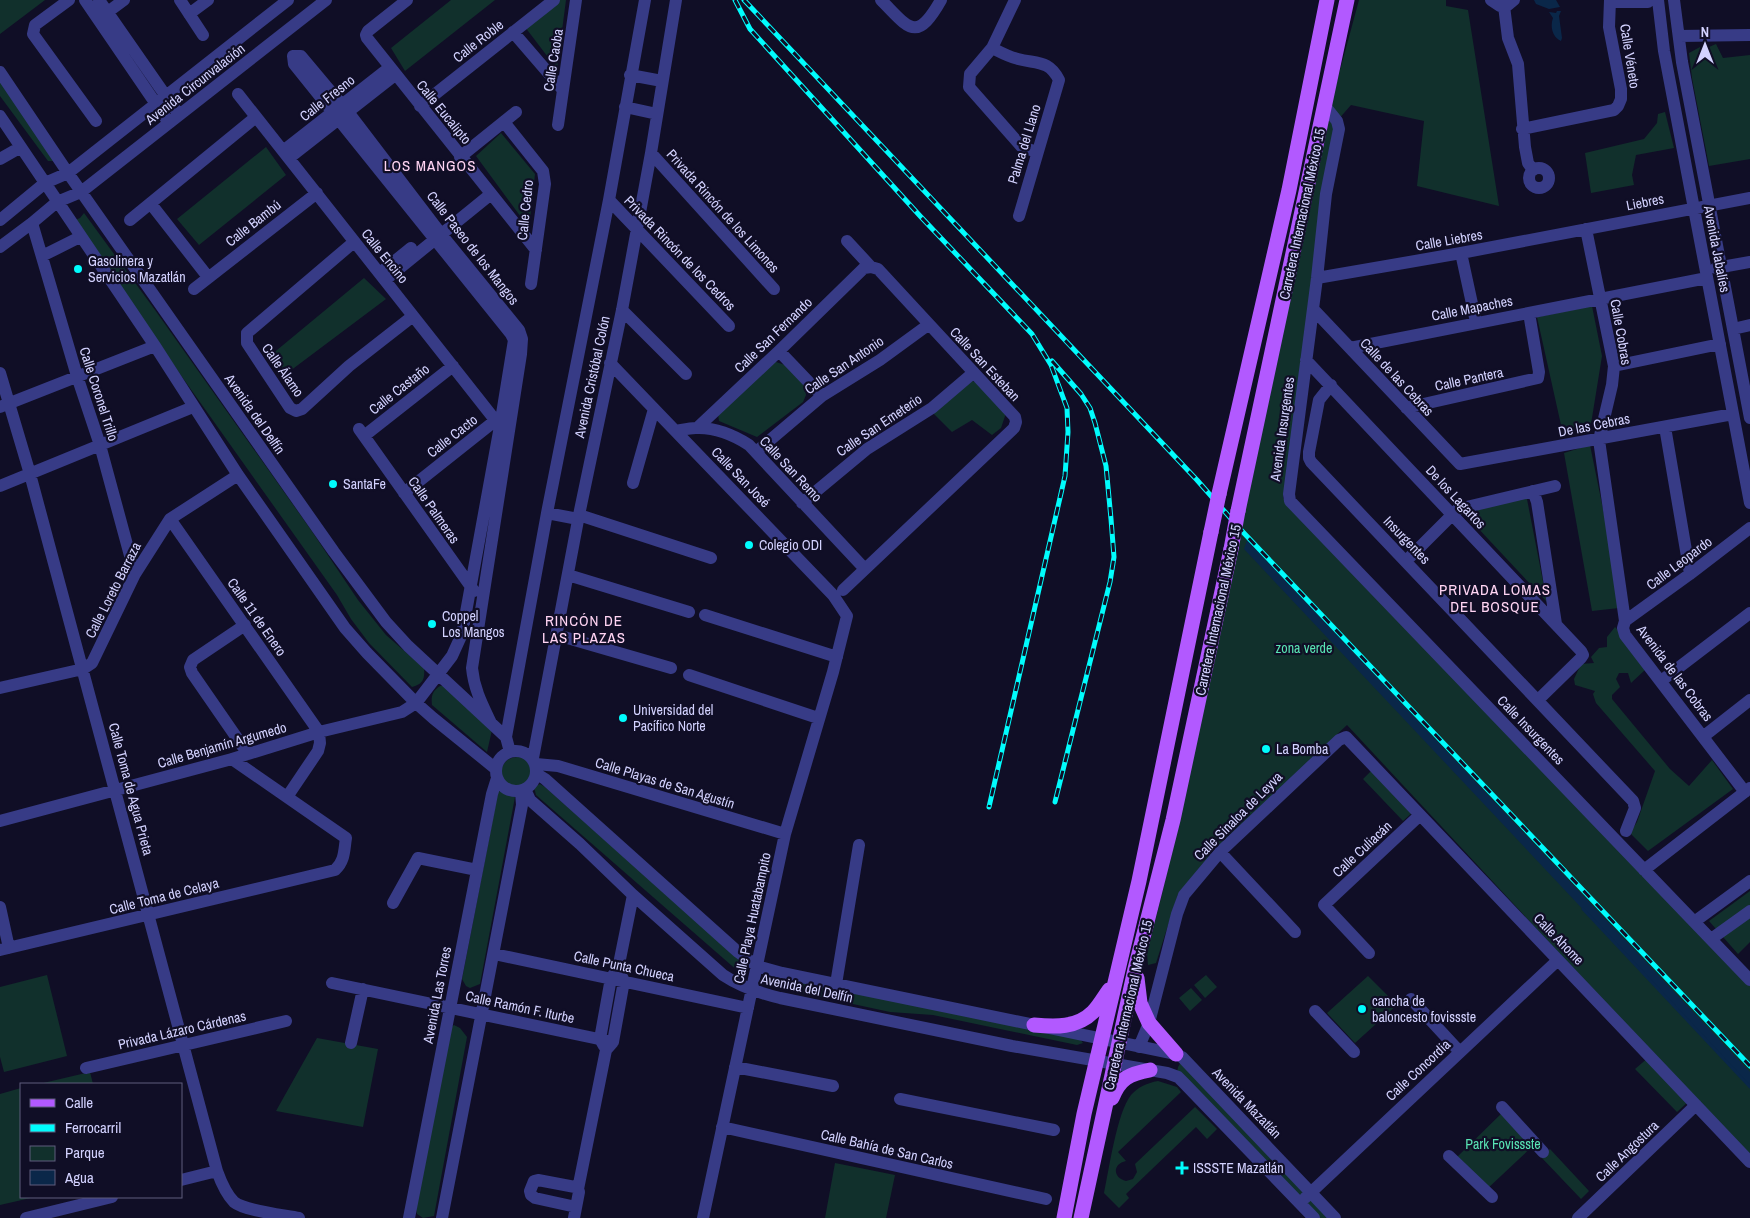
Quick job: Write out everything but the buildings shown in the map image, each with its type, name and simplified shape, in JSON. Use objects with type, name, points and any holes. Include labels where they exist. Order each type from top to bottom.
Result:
[{"type":"main road","name":"Carretera Internacional México 15","points":[[1064,1218],[1084,1114],[1139,881],[1211,532],[1288,190],[1327,0]]},
{"type":"main road","name":"Carretera Internacional México 15","points":[[1081,1218],[1118,1043],[1173,820],[1347,0]]},
{"type":"main road","points":[[1136,969],[1140,1003],[1149,1023],[1176,1054]]},
{"type":"main road","points":[[1034,1025],[1067,1026],[1081,1021],[1093,1012],[1113,985]]},
{"type":"main road","points":[[1102,1117],[1110,1106],[1120,1083],[1135,1073],[1150,1070]]},
{"type":"street","points":[[69,0],[35,25],[34,34],[96,121]]},
{"type":"street","points":[[85,0],[103,15],[144,77],[156,105],[169,123]]},
{"type":"street","points":[[99,0],[103,15]]},
{"type":"street","points":[[103,15],[124,0]]},
{"type":"street","points":[[180,0],[203,35]]},
{"type":"street","points":[[189,14],[208,0]]},
{"type":"street","name":"Avenida Circunvalación","points":[[0,220],[45,184],[68,173],[288,0]]},
{"type":"street","name":"Avenida Circunvalación","points":[[0,247],[57,202],[81,192],[326,0]]},
{"type":"street","name":"Calle Eucalipto","points":[[407,0],[368,30],[367,38],[392,72],[536,250]]},
{"type":"street","name":"Calle Roble","points":[[420,106],[554,0]]},
{"type":"street","name":"Calle Caoba","points":[[558,125],[576,0]]},
{"type":"street","name":"Avenida Cristóbal Colón","points":[[506,737],[547,513],[609,200],[645,0]]},
{"type":"street","name":"Avenida Cristóbal Colón","points":[[535,765],[579,517],[637,229],[676,0]]},
{"type":"street","points":[[881,0],[906,26],[914,28],[921,26],[941,0]]},
{"type":"street","points":[[1016,0],[992,48],[970,74],[969,87],[1021,146],[1036,152]]},
{"type":"street","points":[[1491,0],[1496,4],[1509,3],[1508,38],[1518,64],[1522,129],[1528,163],[1534,170]]},
{"type":"street","name":"Calle Véneto","points":[[1522,129],[1614,110],[1618,106],[1622,99],[1622,88],[1610,27],[1610,0]]},
{"type":"street","points":[[1616,0],[1618,2],[1648,2],[1650,0]]},
{"type":"street","name":"Avenida Jabalíes","points":[[1658,0],[1667,65],[1750,503]]},
{"type":"street","name":"Avenida Jabalíes","points":[[1674,0],[1682,62],[1733,329],[1748,392],[1750,418]]},
{"type":"street","points":[[513,32],[563,90]]},
{"type":"street","points":[[1679,36],[1750,35]]},
{"type":"street","name":"Palma del Llano","points":[[992,48],[1016,59],[1047,65],[1054,70],[1059,80],[1036,152],[1019,216]]},
{"type":"street","points":[[1667,65],[1682,62]]},
{"type":"street","name":"Avenida del Delfín","points":[[0,72],[81,192],[334,552],[386,622],[437,675],[506,737]]},
{"type":"street","name":"Calle Fresno","points":[[286,155],[392,72]]},
{"type":"street","points":[[630,75],[662,81]]},
{"type":"street","points":[[144,77],[168,96],[179,115]]},
{"type":"street","name":"Calle Encino","points":[[238,94],[509,436]]},
{"type":"street","points":[[1306,360],[1326,194],[1338,128],[1337,122],[1325,106]]},
{"type":"street","points":[[625,107],[657,114]]},
{"type":"street","name":"Calle Paseo de los Mangos","points":[[340,112],[436,233],[512,334],[514,340],[462,634],[452,656],[437,675]]},
{"type":"street","points":[[460,157],[516,112]]},
{"type":"street","points":[[0,116],[155,346],[238,475],[345,628],[416,703],[497,774]]},
{"type":"street","points":[[130,220],[256,117]]},
{"type":"street","name":"Calle Cedro","points":[[504,122],[545,176],[531,284]]},
{"type":"street","points":[[0,159],[21,148]]},
{"type":"street","name":"Privada Rincón de los Limones","points":[[651,153],[774,289]]},
{"type":"street","points":[[382,276],[488,191]]},
{"type":"street","name":"Calle Bambú","points":[[194,289],[317,193]]},
{"type":"street","name":"Liebres","points":[[1586,229],[1750,198]]},
{"type":"street","name":"Privada Rincón de los Cedros","points":[[609,200],[729,326]]},
{"type":"street","points":[[151,204],[208,277]]},
{"type":"street","name":"Calle Coronel Trillo","points":[[32,223],[77,376],[100,445],[135,574]]},
{"type":"street","name":"Calle Liebres","points":[[1317,278],[1586,229]]},
{"type":"street","name":"Calle Cobras","points":[[1586,229],[1614,366],[1612,385],[1599,440]]},
{"type":"street","name":"Calle Paseo de los Mangos","points":[[436,233],[519,330],[522,340],[509,436],[472,668],[478,697],[491,723]]},
{"type":"street","points":[[42,256],[80,237]]},
{"type":"street","name":"Calle San Esteban","points":[[843,590],[864,568],[1014,428],[1016,422],[1014,417],[878,269],[871,266],[847,241]]},
{"type":"street","name":"Calle Álamo","points":[[354,242],[247,333],[246,344],[290,408],[296,411],[302,409],[349,366],[413,316]]},
{"type":"street","points":[[1461,253],[1476,322]]},
{"type":"street","name":"Calle Mapaches","points":[[1350,348],[1600,298],[1706,274],[1722,267],[1750,262]]},
{"type":"street","name":"Calle San Fernando","points":[[696,428],[864,268],[871,266]]},
{"type":"street","name":"Calle de las Cebras","points":[[1313,309],[1460,464]]},
{"type":"street","points":[[622,310],[686,374]]},
{"type":"street","name":"Calle Pantera","points":[[1406,408],[1538,378],[1539,372],[1529,313]]},
{"type":"street","name":"Calle San Antonio","points":[[756,452],[822,396],[880,360],[928,324]]},
{"type":"street","points":[[1733,329],[1750,326]]},
{"type":"street","points":[[1614,366],[1720,344]]},
{"type":"street","points":[[5,405],[155,346]]},
{"type":"street","points":[[779,351],[822,396]]},
{"type":"street","name":"De los Lagartos","points":[[1306,360],[1581,651],[1583,655],[1581,658],[1538,700]]},
{"type":"street","name":"Avenida Insurgentes","points":[[1290,501],[1288,494],[1306,360]]},
{"type":"street","name":"Calle San José","points":[[610,363],[832,595],[847,616]]},
{"type":"street","name":"Calle Castaño","points":[[361,433],[453,366]]},
{"type":"street","name":"Calle San Emeterio","points":[[802,502],[867,449],[932,408],[973,372]]},
{"type":"street","name":"Calle Toma de Agua Prieta","points":[[0,373],[5,405],[30,474],[216,1171],[221,1183],[234,1202],[242,1207],[299,1218]]},
{"type":"street","name":"Insurgentes","points":[[1331,385],[1319,400],[1309,458],[1311,462],[1633,801],[1634,808],[1626,831]]},
{"type":"street","points":[[0,486],[193,407]]},
{"type":"street","points":[[633,483],[654,408]]},
{"type":"street","name":"De las Cebras","points":[[1460,464],[1733,414]]},
{"type":"street","name":"Calle Cacto","points":[[404,493],[498,423]]},
{"type":"street","points":[[1665,427],[1690,574]]},
{"type":"street","name":"Calle San Remo","points":[[676,431],[696,428],[720,432],[734,436],[749,445],[864,568]]},
{"type":"street","name":"Calle Palmeras","points":[[361,433],[471,589],[482,598]]},
{"type":"street","name":"Avenida de las Cobras","points":[[1599,440],[1625,621],[1623,628],[1626,635],[1661,682],[1747,790]]},
{"type":"street","name":"Calle Loreto Barraza","points":[[83,669],[92,663],[135,574],[170,519],[238,475]]},
{"type":"street","points":[[1406,561],[1458,509],[1555,486]]},
{"type":"street","points":[[1533,491],[1537,502],[1556,624]]},
{"type":"street","name":"Calle Insurgentes","points":[[1290,501],[1750,980]]},
{"type":"street","points":[[547,513],[594,520],[711,558]]},
{"type":"street","name":"Calle 11 de Enero","points":[[170,519],[319,732]]},
{"type":"street","name":"Calle Leopardo","points":[[1625,621],[1750,528]]},
{"type":"street","points":[[568,575],[689,612]]},
{"type":"street","points":[[1661,682],[1750,613]]},
{"type":"street","points":[[705,615],[837,657]]},
{"type":"street","name":"Calle Playa Huatabampito","points":[[703,1218],[786,834],[845,629],[847,616]]},
{"type":"street","points":[[245,625],[193,660],[190,667],[192,673],[248,754]]},
{"type":"street","points":[[557,635],[671,668]]},
{"type":"street","points":[[0,688],[83,669]]},
{"type":"street","name":"Calle Benjamín Argumedo","points":[[0,821],[232,759],[319,732],[402,712],[416,703],[437,675]]},
{"type":"street","points":[[689,675],[818,718]]},
{"type":"street","points":[[1704,736],[1750,700]]},
{"type":"street","points":[[232,759],[288,797],[318,751],[320,743],[319,732]]},
{"type":"street","points":[[506,737],[510,752]]},
{"type":"street","name":"Calle Ahome","points":[[1346,737],[1750,1162]]},
{"type":"street","name":"Calle Sinaloa de Leyva","points":[[1139,1047],[1149,1023],[1180,904],[1184,896],[1220,852],[1339,740],[1346,737]]},
{"type":"street","points":[[521,751],[535,765],[532,784],[523,790],[509,790],[500,783],[497,774],[498,762],[502,756],[510,752],[521,751]]},
{"type":"street","name":"Avenida del Delfín","points":[[535,765],[545,778],[738,952],[757,966],[782,973],[1101,1040]]},
{"type":"street","name":"Calle Playas de San Agustín","points":[[535,765],[558,766],[786,834]]},
{"type":"street","name":"Avenida Las Torres","points":[[409,1218],[497,774]]},
{"type":"street","points":[[442,1218],[494,954],[522,805],[523,790]]},
{"type":"street","name":"Avenida del Delfín","points":[[523,790],[530,800],[723,975],[751,991],[1012,1046],[1097,1061]]},
{"type":"street","points":[[1644,870],[1747,790]]},
{"type":"street","name":"Calle Toma de Celaya","points":[[5,949],[335,870],[343,860],[346,838],[288,797]]},
{"type":"street","name":"Calle Culiacán","points":[[1369,954],[1324,905],[1420,814]]},
{"type":"street","points":[[836,984],[859,845]]},
{"type":"street","points":[[1220,852],[1295,932]]},
{"type":"street","points":[[394,903],[418,858],[477,870]]},
{"type":"street","points":[[1694,922],[1750,881]]},
{"type":"street","points":[[578,1189],[538,1180],[534,1181],[530,1191],[531,1195],[535,1198],[575,1213],[633,895]]},
{"type":"street","points":[[0,907],[5,949]]},
{"type":"street","points":[[1711,939],[1750,911]]},
{"type":"street","name":"Calle Punta Chueca","points":[[494,954],[618,976],[748,1008]]},
{"type":"street","name":"Calle Concordia","points":[[1300,1203],[1558,960]]},
{"type":"street","name":"Calle Ramón F. Iturbe","points":[[332,983],[606,1044]]},
{"type":"street","points":[[351,1043],[363,990]]},
{"type":"street","points":[[1411,999],[1460,1052]]},
{"type":"street","points":[[1315,1011],[1354,1052]]},
{"type":"street","name":"Privada Lázaro Cárdenas","points":[[86,1068],[286,1021]]},
{"type":"street","points":[[1101,1040],[1118,1043]]},
{"type":"street","name":"Avenida Mazatlán","points":[[1118,1043],[1176,1054],[1182,1057],[1335,1218]]},
{"type":"street","points":[[1097,1061],[1167,1072],[1178,1077],[1314,1218]]},
{"type":"street","points":[[735,1067],[833,1086]]},
{"type":"street","points":[[900,1099],[1054,1130]]},
{"type":"street","name":"Calle Angostura","points":[[1578,1218],[1696,1106]]},
{"type":"street","points":[[1502,1107],[1543,1152]]},
{"type":"street","name":"Calle Bahía de San Carlos","points":[[722,1127],[1046,1199]]},
{"type":"street","points":[[1449,1156],[1492,1197]]},
{"type":"street","points":[[182,1180],[216,1171]]},
{"type":"street","points":[[26,1218],[68,1213],[109,1198]]},
{"type":"green space","points":[[0,0],[45,0],[0,34]]},
{"type":"green space","points":[[451,0],[495,0],[405,71],[391,48]]},
{"type":"green space","points":[[557,0],[566,0],[557,69],[525,27]]},
{"type":"green space","name":"zona verde","points":[[1359,0],[1446,0],[1446,6],[1468,10],[1499,206],[1417,186],[1424,121],[1351,105],[1337,121],[1283,498],[1750,985],[1750,1158],[1347,725],[1214,850],[1178,894],[1156,963],[1148,965],[1147,953],[1163,890],[1330,107]]},
{"type":"green space","points":[[1716,44],[1723,58],[1750,55],[1750,159],[1709,166],[1689,53],[1700,47],[1704,58],[1709,47]]},
{"type":"green space","points":[[0,81],[56,161],[48,161],[0,96]]},
{"type":"green space","points":[[1665,112],[1674,148],[1636,155],[1632,175],[1634,185],[1591,193],[1585,153],[1644,139],[1657,123],[1658,114]]},
{"type":"green space","points":[[501,133],[535,174],[529,228],[476,156]]},
{"type":"green space","points":[[266,147],[286,175],[199,245],[177,219]]},
{"type":"green space","points":[[84,213],[311,530],[358,600],[386,635],[424,668],[424,678],[421,683],[412,687],[369,643],[351,619],[337,595],[180,374],[75,220]]},
{"type":"green space","points":[[364,278],[386,299],[286,374],[271,355]]},
{"type":"green space","points":[[1592,306],[1602,356],[1591,424],[1563,434],[1537,317]]},
{"type":"green space","points":[[770,360],[785,365],[805,384],[806,395],[803,402],[757,437],[719,421],[718,414]]},
{"type":"green space","points":[[972,381],[979,383],[1006,413],[1001,428],[992,435],[972,420],[952,432],[932,412]]},
{"type":"green space","points":[[1590,445],[1620,593],[1619,608],[1592,611],[1564,453]]},
{"type":"green space","points":[[1526,494],[1547,602],[1461,510]]},
{"type":"green space","points":[[1615,627],[1646,669],[1631,683],[1628,673],[1619,673],[1616,679],[1620,687],[1612,695],[1612,699],[1670,769],[1689,786],[1712,760],[1733,789],[1648,851],[1630,833],[1637,822],[1655,771],[1596,703],[1593,694],[1595,691],[1575,685],[1574,679],[1581,664],[1594,663],[1591,657],[1599,648],[1607,647],[1607,637]]},
{"type":"green space","points":[[440,686],[445,686],[492,730],[487,752],[432,705],[433,694]]},
{"type":"green space","points":[[517,757],[528,762],[533,773],[528,784],[517,789],[506,784],[501,773],[506,762]]},
{"type":"green space","points":[[1373,769],[1414,811],[1403,821],[1363,779]]},
{"type":"green space","points":[[540,784],[746,965],[745,971],[739,972],[536,795],[534,787]]},
{"type":"green space","points":[[502,790],[510,791],[515,797],[480,984],[470,988],[466,986],[462,979],[498,792]]},
{"type":"green space","points":[[1750,891],[1750,942],[1738,954],[1709,921]]},
{"type":"green space","points":[[763,974],[1080,1039],[1083,1043],[1077,1045],[933,1015],[890,1012],[765,985],[760,982]]},
{"type":"green space","points":[[47,975],[67,1056],[4,1072],[0,1057],[0,987]]},
{"type":"green space","points":[[1206,975],[1217,987],[1205,998],[1194,985]]},
{"type":"green space","points":[[1368,976],[1397,1005],[1355,1043],[1327,1013]]},
{"type":"green space","points":[[1191,988],[1202,1000],[1190,1011],[1179,998]]},
{"type":"green space","points":[[454,1025],[460,1028],[467,1037],[434,1216],[423,1218],[417,1214],[416,1209],[450,1028]]},
{"type":"green space","points":[[317,1038],[378,1049],[363,1127],[276,1111]]},
{"type":"green space","points":[[1649,1057],[1690,1100],[1677,1112],[1635,1069]]},
{"type":"green space","points":[[1181,1062],[1330,1218],[1314,1218],[1177,1074]]},
{"type":"green space","points":[[90,1072],[93,1083],[43,1083]]},
{"type":"green space","points":[[1158,1081],[1177,1087],[1181,1092],[1118,1152],[1126,1161],[1116,1168],[1119,1177],[1126,1181],[1133,1179],[1137,1172],[1135,1164],[1195,1107],[1217,1129],[1207,1139],[1196,1127],[1126,1194],[1129,1198],[1119,1208],[1104,1193],[1114,1142],[1122,1114],[1126,1103],[1134,1092],[1143,1086]]},
{"type":"green space","points":[[20,1088],[20,1198],[31,1198],[0,1205],[0,1094]]},
{"type":"green space","name":"Park Fovissste","points":[[1504,1111],[1536,1143],[1486,1190],[1456,1158]]},
{"type":"green space","points":[[1550,1149],[1589,1191],[1581,1199],[1541,1157]]},
{"type":"green space","points":[[835,1163],[895,1175],[886,1218],[825,1218]]},
{"type":"water","points":[[1534,0],[1556,0],[1560,7],[1549,9],[1536,4]]},
{"type":"water","points":[[1561,11],[1559,16],[1561,41],[1554,34],[1552,28],[1553,18],[1549,12],[1556,13]]},
{"type":"water","points":[[1247,540],[1750,1072],[1750,1087],[1244,549]]},
{"type":"waterway","points":[[1583,909],[1750,1087]]},
{"type":"railway","points":[[735,0],[750,29],[921,217],[1032,334],[1051,365],[1067,408],[1068,432],[1065,476],[989,807]]},
{"type":"railway","points":[[744,0],[1197,480],[1241,530],[1750,1066]]},
{"type":"railway","points":[[1052,361],[1081,394],[1090,408],[1095,423],[1106,466],[1114,557],[1110,582],[1055,802]]},
{"type":"place","name":"Gasolinera y Servicios Mazatlán","points":[[78,269]]},
{"type":"place","name":"SantaFe","points":[[333,484]]},
{"type":"place","name":"Colegio ODI","points":[[749,545]]},
{"type":"place","name":"Coppel Los Mangos","points":[[432,624]]},
{"type":"place","name":"Universidad del Pacífico Norte","points":[[623,718]]},
{"type":"place","name":"La Bomba","points":[[1266,749]]},
{"type":"place","name":"cancha de baloncesto fovissste","points":[[1362,1009]]},
{"type":"place","name":"ISSSTE Mazatlán","points":[[1182,1168]]},
{"type":"district","name":"LOS MANGOS","points":[[430,165]]},
{"type":"district","name":"PRIVADA LOMAS DEL BOSQUE","points":[[1495,598]]},
{"type":"district","name":"RINCÓN DE LAS PLAZAS","points":[[584,628]]}]
